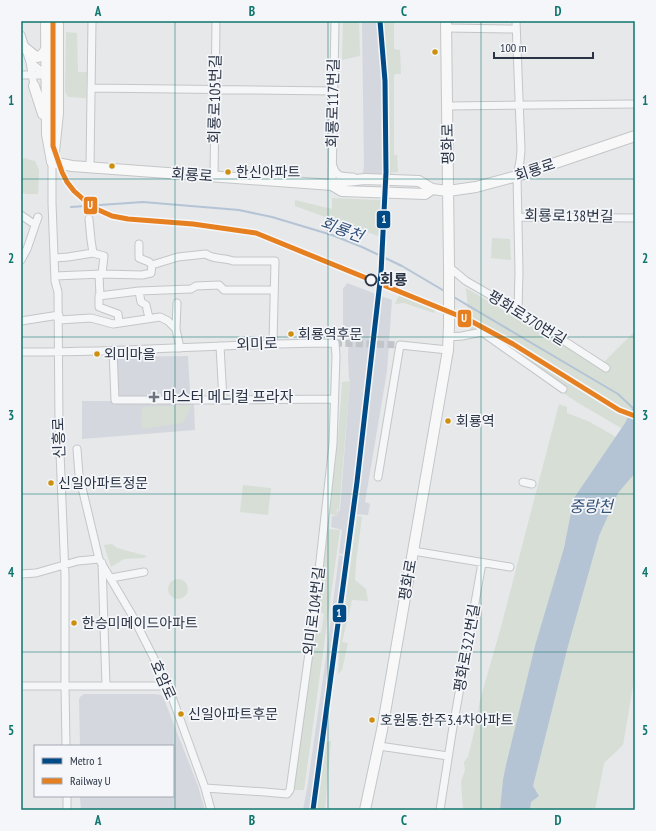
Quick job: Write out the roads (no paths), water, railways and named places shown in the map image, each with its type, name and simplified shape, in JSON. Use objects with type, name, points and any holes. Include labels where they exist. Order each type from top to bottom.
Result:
[{"type":"street","points":[[46,21],[47,134]]},
{"type":"street","points":[[52,162],[58,113],[58,21]]},
{"type":"street","points":[[90,168],[92,21]]},
{"type":"street","name":"회룡로105번길","points":[[214,177],[216,21]]},
{"type":"street","name":"회룡로117번길","points":[[332,186],[335,21]]},
{"type":"street","points":[[446,25],[516,25]]},
{"type":"street","name":"평화로","points":[[365,810],[379,746],[448,350],[450,267],[446,25]]},
{"type":"street","name":"회룡로138번길","points":[[516,25],[521,156],[517,176],[518,217],[635,218]]},
{"type":"street","points":[[21,35],[30,62],[34,86],[43,112],[52,162]]},
{"type":"street","points":[[25,48],[36,57],[41,56],[46,50]]},
{"type":"street","points":[[30,62],[46,75]]},
{"type":"street","points":[[21,75],[58,75]]},
{"type":"street","points":[[21,75],[30,81],[34,86]]},
{"type":"street","points":[[91,88],[333,91]]},
{"type":"street","points":[[448,106],[635,104]]},
{"type":"street","name":"회룡로","points":[[332,186],[342,182],[365,179],[419,181],[432,188],[448,191],[476,187],[517,176],[635,136]]},
{"type":"street","name":"회룡로","points":[[52,162],[90,168],[332,186],[342,191],[425,194],[432,188]]},
{"type":"street","name":"신흥로","points":[[52,162],[55,276],[58,292],[59,318],[59,428],[64,564],[66,745]]},
{"type":"street","points":[[332,164],[335,172],[339,176],[365,179]]},
{"type":"street","points":[[21,215],[32,222]]},
{"type":"street","points":[[21,260],[27,249],[38,217]]},
{"type":"street","points":[[518,217],[518,311]]},
{"type":"street","points":[[90,220],[93,253]]},
{"type":"street","points":[[139,244],[139,258],[149,262],[152,265]]},
{"type":"street","points":[[55,258],[93,253],[104,256],[100,274],[99,307],[118,314],[119,323]]},
{"type":"street","points":[[152,265],[178,257],[206,254],[210,258],[226,258],[233,261],[275,262],[273,343]]},
{"type":"street","points":[[55,276],[100,274],[142,275],[151,272],[152,265]]},
{"type":"street","name":"평화로370번길","points":[[450,267],[466,281],[518,311],[606,368]]},
{"type":"street","points":[[100,296],[139,291],[191,289],[196,286],[219,285],[224,290],[274,290]]},
{"type":"street","points":[[139,291],[141,302],[146,305],[150,318]]},
{"type":"street","points":[[177,303],[176,329],[180,348]]},
{"type":"street","points":[[21,321],[59,318],[90,318],[114,324],[160,317],[168,321],[176,329]]},
{"type":"street","points":[[448,337],[482,332],[563,389]]},
{"type":"street","name":"외미로","points":[[21,352],[180,348],[273,343],[335,343]]},
{"type":"street","name":"외미로104번길","points":[[205,788],[287,794],[290,790],[313,624],[333,444],[336,356],[335,343]]},
{"type":"street","points":[[378,477],[400,345],[448,350]]},
{"type":"street","points":[[220,346],[223,400]]},
{"type":"street","points":[[113,350],[115,400],[334,399]]},
{"type":"street","name":"호암로","points":[[77,449],[80,475],[100,561],[132,615],[168,686],[205,788],[211,810]]},
{"type":"street","points":[[523,482],[532,484]]},
{"type":"street","points":[[413,551],[510,567]]},
{"type":"street","points":[[21,574],[36,573],[78,561],[100,561],[106,686]]},
{"type":"street","name":"평화로322번길","points":[[440,810],[482,562]]},
{"type":"street","points":[[111,578],[144,572]]},
{"type":"street","points":[[21,686],[168,686]]},
{"type":"street","points":[[379,746],[448,756]]},
{"type":"street","points":[[67,797],[67,810]]},
{"type":"water","name":"중랑천","points":[[635,403],[635,473],[618,493],[599,536],[568,646],[533,786],[539,796],[531,802],[530,810],[500,810],[506,765],[535,646],[564,548],[574,498],[625,423]]},
{"type":"waterway","name":"회룡천","points":[[71,207],[143,202],[239,210],[272,217],[332,235],[362,247],[402,266],[446,292]]},
{"type":"waterway","name":"회룡천","points":[[452,296],[618,394],[635,410]]},
{"type":"tunnel","points":[[335,343],[400,345]]},
{"type":"metro line","name":"1","points":[[313,810],[357,482],[381,273],[386,172],[385,81],[380,21]]},
{"type":"rail line","name":"U","points":[[53,21],[53,146],[67,182],[74,191],[92,207],[112,216],[128,219],[193,224],[256,233],[469,320],[513,344],[619,410],[635,416]]},
{"type":"place","name":"한신아파트","points":[[228,172]]},
{"type":"place","name":"회룡","points":[[371,280]]},
{"type":"place","name":"회룡역후문","points":[[291,334]]},
{"type":"place","name":"외미마을","points":[[97,354]]},
{"type":"place","name":"마스터 메디컬 프라자","points":[[154,397]]},
{"type":"place","name":"회룡역","points":[[448,421]]},
{"type":"place","name":"신일아파트정문","points":[[51,483]]},
{"type":"place","name":"한승미메이드아파트","points":[[74,623]]},
{"type":"place","name":"신일아파트후문","points":[[181,714]]},
{"type":"place","name":"호원동.한주3.4차아파트","points":[[372,720]]}]
